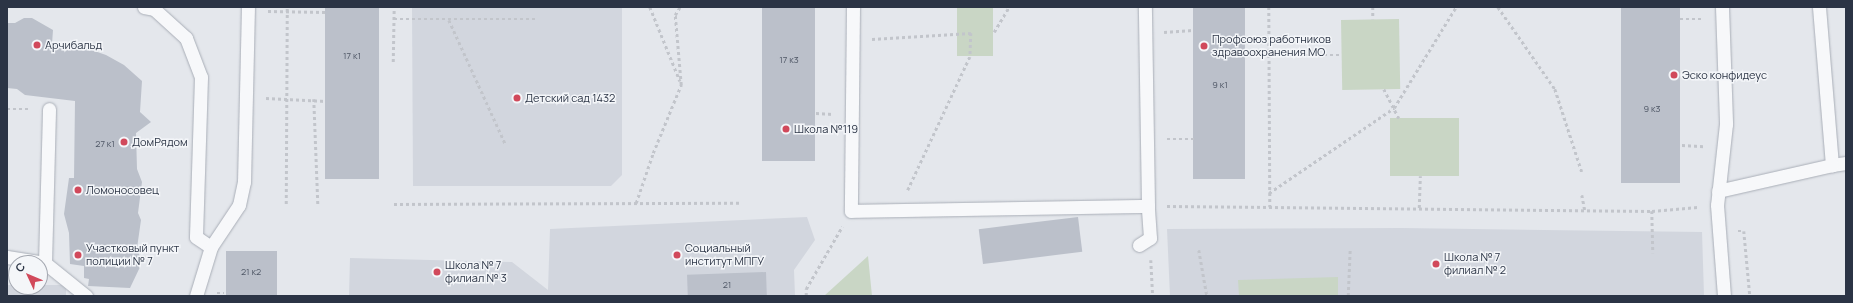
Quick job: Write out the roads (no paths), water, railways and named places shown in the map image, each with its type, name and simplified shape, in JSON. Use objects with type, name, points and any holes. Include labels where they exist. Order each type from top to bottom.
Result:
[{"type":"lane","points":[[144,7],[154,10],[186,38],[201,77],[196,237],[211,247]]},
{"type":"lane","points":[[852,7],[851,211],[1148,206]]},
{"type":"lane","points":[[1145,7],[1148,140],[1148,206],[1145,241]]},
{"type":"lane","points":[[1722,7],[1726,124],[1718,191],[1724,296]]},
{"type":"lane","points":[[1819,7],[1832,165]]},
{"type":"lane","points":[[196,296],[211,247],[239,205],[244,182],[248,9]]},
{"type":"lane","points":[[45,255],[49,109]]},
{"type":"lane","points":[[1718,191],[1846,163]]},
{"type":"lane","points":[[48,265],[86,296]]},
{"type":"place","name":"Арчибальд","points":[[37,45]]},
{"type":"place","name":"Профсоюз работников здравоохранения МО","points":[[1204,46]]},
{"type":"place","name":"Эско конфидеус","points":[[1674,75]]},
{"type":"place","name":"Детский сад 1432","points":[[517,98]]},
{"type":"place","name":"Школа №119","points":[[786,129]]},
{"type":"place","name":"ДомРядом","points":[[124,142]]},
{"type":"place","name":"Ломоносовец","points":[[78,190]]},
{"type":"place","name":"Участковый пункт полиции № 7","points":[[78,255]]},
{"type":"place","name":"Социальный институт МПГУ","points":[[677,255]]},
{"type":"place","name":"Школа № 7 филиал № 2","points":[[1436,264]]},
{"type":"place","name":"Школа № 7 филиал № 3","points":[[437,272]]}]
